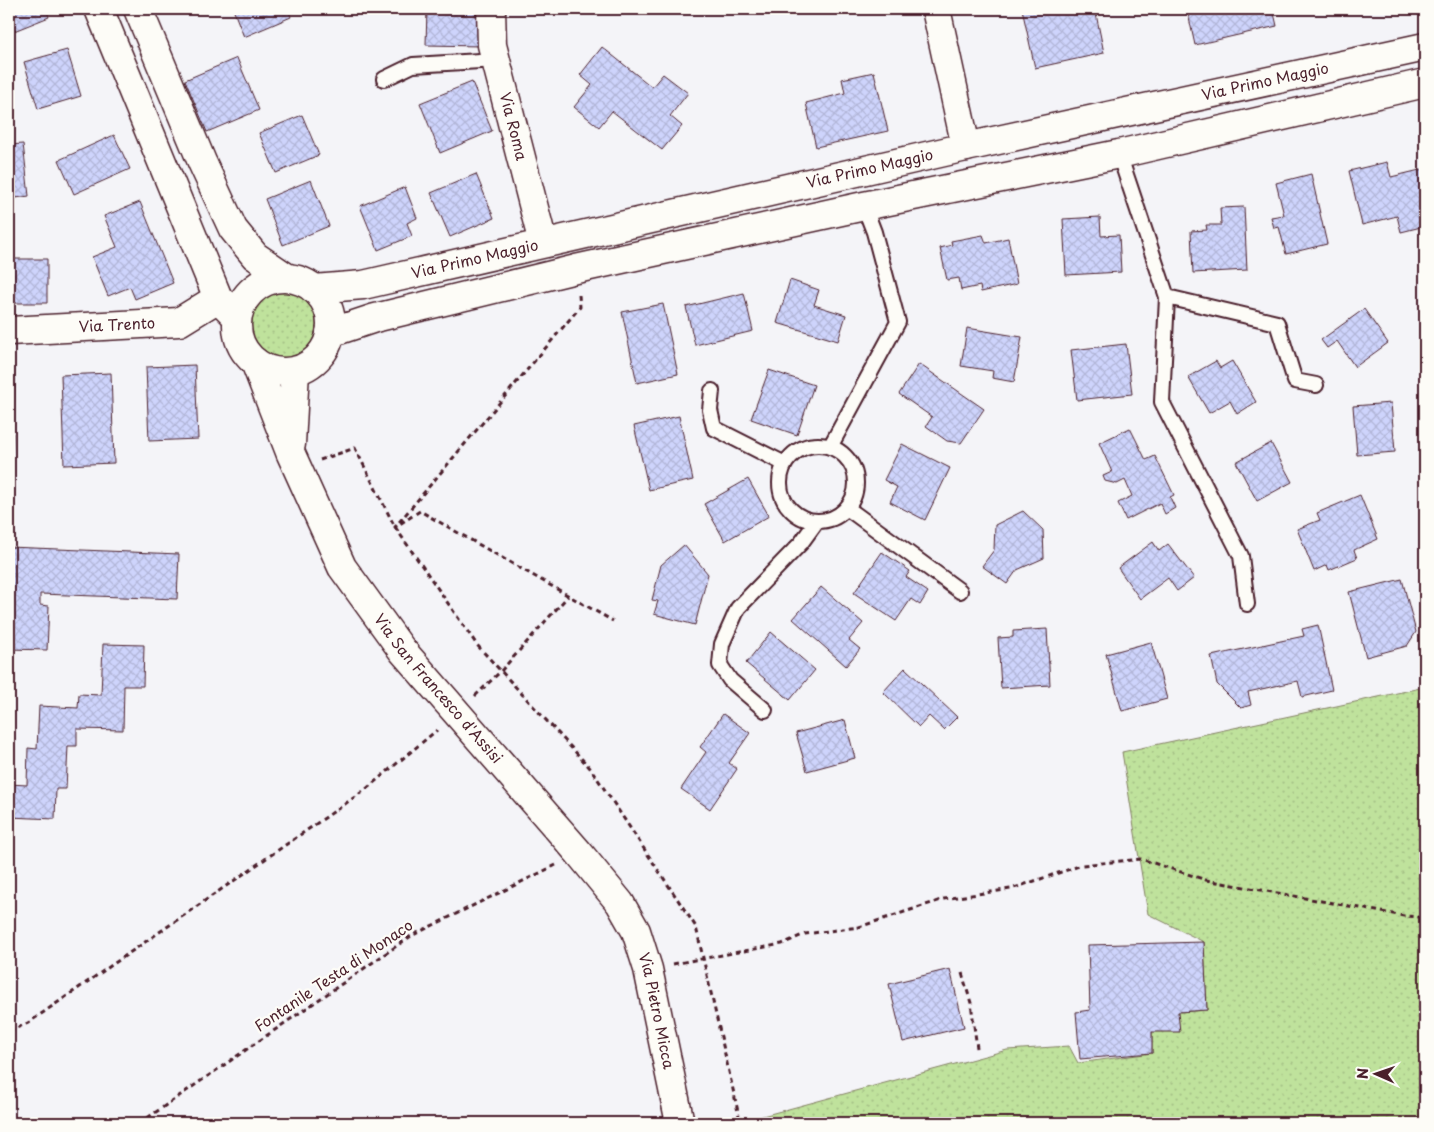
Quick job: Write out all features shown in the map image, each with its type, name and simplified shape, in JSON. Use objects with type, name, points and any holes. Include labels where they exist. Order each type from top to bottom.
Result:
[{"type":"street","points":[[99,9],[218,298],[237,317]]},
{"type":"street","points":[[138,9],[202,162],[233,229],[255,256],[286,277],[301,281],[314,289],[325,301],[330,317],[330,333],[326,346],[319,357],[308,366],[295,371],[281,372],[267,369],[255,362],[246,353],[240,342],[237,317],[241,304],[254,288],[272,279],[286,277]]},
{"type":"street","name":"Via Roma","points":[[490,9],[492,45],[543,244]]},
{"type":"street","points":[[936,9],[966,147]]},
{"type":"street","name":"Via Primo Maggio","points":[[314,289],[363,285],[966,147],[1425,48]]},
{"type":"street","points":[[330,333],[375,318],[576,269],[864,206],[1119,154],[1425,83]]},
{"type":"street","name":"Via Trento","points":[[9,331],[179,322],[218,298]]},
{"type":"street","name":"Via San Francesco d'Assisi","points":[[255,362],[294,459],[342,567],[402,650],[579,853],[620,903]]},
{"type":"street","name":"Via San Francesco d'Assisi","points":[[294,459],[295,371]]},
{"type":"street","name":"Via Pietro Micca","points":[[620,903],[636,930],[648,969],[680,1123]]},
{"type":"lane","points":[[384,79],[414,65],[496,60]]},
{"type":"lane","points":[[1119,154],[1167,297],[1162,402],[1241,556],[1247,604]]},
{"type":"lane","points":[[830,447],[898,322],[874,232],[864,206]]},
{"type":"lane","points":[[1167,297],[1277,322],[1295,381],[1316,385]]},
{"type":"lane","points":[[712,391],[710,410],[714,428],[785,464]]},
{"type":"lane","points":[[817,445],[830,447],[841,453],[850,462],[855,473],[856,485],[853,498],[847,508],[838,516],[828,520],[817,521],[804,519],[793,512],[785,502],[780,490],[785,464],[793,454],[804,448],[817,445]]},
{"type":"lane","points":[[847,508],[960,592]]},
{"type":"lane","points":[[765,710],[730,680],[720,665],[722,644],[738,608],[801,543],[817,521]]},
{"type":"path","points":[[395,527],[580,307],[576,269]]},
{"type":"path","points":[[294,459],[355,448],[395,527],[477,645],[591,769],[696,926],[739,1116]]},
{"type":"path","points":[[395,527],[420,511],[612,621]]},
{"type":"path","points":[[9,1031],[28,1024],[365,790],[457,713],[501,671],[568,596]]},
{"type":"path","name":"Fontanile Testa di Monaco","points":[[140,1123],[411,936],[487,897],[542,873],[579,853]]},
{"type":"path","points":[[648,969],[782,944],[805,934],[859,927],[944,899],[1011,889],[1082,865],[1141,859],[1206,880],[1404,916],[1425,917]]},
{"type":"path","points":[[962,973],[971,1003],[977,1048]]},
{"type":"green space","points":[[282,291],[295,294],[306,301],[313,312],[316,325],[313,338],[306,349],[295,356],[282,359],[269,356],[258,349],[251,338],[248,325],[251,312],[258,301],[269,294]]},
{"type":"green space","points":[[1425,687],[1425,1123],[745,1123],[744,1121],[1007,1050],[1069,1046],[1078,1063],[1152,1053],[1152,1032],[1178,1012],[1207,1010],[1204,942],[1148,914],[1122,752]]},
{"type":"building","points":[[9,9],[46,9],[49,17],[9,33]]},
{"type":"building","points":[[233,9],[288,9],[291,17],[244,37]]},
{"type":"building","points":[[427,9],[482,9],[481,46],[426,45]]},
{"type":"building","points":[[1022,9],[1095,9],[1104,53],[1035,68]]},
{"type":"building","points":[[1187,9],[1273,9],[1277,26],[1195,45]]},
{"type":"building","points":[[602,47],[652,87],[663,74],[688,93],[670,116],[682,126],[662,150],[612,111],[599,127],[574,107],[592,85],[580,75]]},
{"type":"building","points":[[67,50],[81,96],[38,109],[24,62]]},
{"type":"building","points":[[237,58],[259,110],[207,132],[185,80]]},
{"type":"building","points":[[874,72],[888,131],[816,147],[806,103],[845,93],[842,79]]},
{"type":"building","points":[[472,82],[492,131],[440,153],[420,103]]},
{"type":"building","points":[[302,115],[319,155],[276,173],[259,133]]},
{"type":"building","points":[[114,135],[130,169],[74,194],[59,160]]},
{"type":"building","points":[[23,144],[29,196],[9,199],[9,145]]},
{"type":"building","points":[[1387,162],[1391,177],[1424,169],[1425,226],[1401,232],[1397,216],[1362,225],[1349,171]]},
{"type":"building","points":[[476,174],[494,218],[450,237],[431,193]]},
{"type":"building","points":[[1311,174],[1327,244],[1286,254],[1279,227],[1274,228],[1271,217],[1284,215],[1276,183]]},
{"type":"building","points":[[311,180],[329,226],[283,245],[265,199]]},
{"type":"building","points":[[405,187],[417,218],[407,223],[412,236],[378,250],[360,206]]},
{"type":"building","points":[[140,202],[173,283],[135,299],[130,287],[108,296],[92,257],[117,247],[104,216]]},
{"type":"building","points":[[1244,207],[1247,270],[1193,273],[1191,231],[1207,230],[1206,225],[1221,225],[1220,208]]},
{"type":"building","points":[[1100,217],[1101,236],[1119,235],[1121,272],[1066,275],[1063,219]]},
{"type":"building","points":[[983,235],[986,243],[1008,238],[1017,284],[981,292],[980,286],[961,290],[959,278],[947,280],[940,248],[952,245],[951,241]]},
{"type":"building","points":[[9,259],[47,259],[47,303],[9,303]]},
{"type":"building","points":[[790,280],[819,290],[814,305],[846,315],[838,341],[777,323]]},
{"type":"building","points":[[744,293],[753,331],[695,345],[686,307]]},
{"type":"building","points":[[663,304],[678,374],[637,383],[622,312]]},
{"type":"building","points":[[1364,309],[1388,343],[1355,367],[1337,341],[1327,348],[1321,340]]},
{"type":"building","points":[[967,328],[1022,337],[1014,382],[992,378],[993,371],[961,366]]},
{"type":"building","points":[[1126,344],[1132,394],[1077,400],[1071,350]]},
{"type":"building","points":[[1216,361],[1220,368],[1232,361],[1256,402],[1237,414],[1230,401],[1209,413],[1188,377]]},
{"type":"building","points":[[919,364],[984,409],[961,443],[947,441],[926,426],[932,417],[899,394]]},
{"type":"building","points":[[195,365],[198,439],[149,441],[146,367]]},
{"type":"building","points":[[769,370],[814,385],[797,435],[751,419]]},
{"type":"building","points":[[111,373],[114,463],[64,465],[61,375]]},
{"type":"building","points":[[9,377],[15,378],[11,466],[9,466]]},
{"type":"building","points":[[1391,403],[1395,452],[1357,455],[1353,406]]},
{"type":"building","points":[[679,416],[693,480],[649,490],[634,426]]},
{"type":"building","points":[[1130,428],[1146,460],[1155,456],[1174,495],[1170,497],[1175,508],[1165,514],[1160,503],[1126,520],[1118,503],[1132,496],[1125,480],[1117,484],[1105,481],[1103,476],[1112,472],[1099,443]]},
{"type":"building","points":[[1271,443],[1292,482],[1257,501],[1236,462]]},
{"type":"building","points":[[902,444],[950,468],[925,520],[890,502],[897,487],[884,480]]},
{"type":"building","points":[[748,479],[769,516],[725,541],[704,504]]},
{"type":"building","points":[[1360,495],[1378,539],[1354,550],[1357,558],[1329,570],[1327,565],[1314,571],[1297,529],[1320,520],[1317,513]]},
{"type":"building","points":[[1023,511],[1043,530],[1044,558],[1017,570],[1007,584],[982,566],[994,550],[995,525]]},
{"type":"building","points":[[1153,542],[1159,551],[1168,544],[1194,578],[1177,591],[1168,578],[1140,599],[1118,568]]},
{"type":"building","points":[[684,545],[708,574],[695,625],[654,614],[658,601],[652,600],[661,565]]},
{"type":"building","points":[[9,547],[179,554],[177,599],[40,594],[40,605],[49,606],[47,650],[9,649]]},
{"type":"building","points":[[882,552],[910,571],[906,577],[928,592],[920,605],[911,599],[896,621],[854,593]]},
{"type":"building","points":[[1402,579],[1416,632],[1407,646],[1366,657],[1349,592]]},
{"type":"building","points":[[821,587],[863,623],[849,640],[860,649],[846,666],[793,619]]},
{"type":"building","points":[[1318,625],[1332,690],[1302,697],[1298,681],[1248,692],[1251,705],[1241,708],[1217,684],[1211,656],[1304,636],[1302,629]]},
{"type":"building","points":[[1047,629],[1050,685],[1001,688],[998,638],[1013,637],[1013,631]]},
{"type":"building","points":[[771,632],[815,670],[790,700],[746,663]]},
{"type":"building","points":[[1151,642],[1167,699],[1122,711],[1106,654]]},
{"type":"building","points":[[103,644],[144,645],[143,686],[124,686],[123,730],[77,729],[77,746],[68,746],[66,789],[56,789],[55,819],[9,817],[9,784],[27,785],[28,748],[37,749],[39,706],[78,708],[79,694],[101,695]]},
{"type":"building","points":[[905,668],[957,717],[944,730],[929,716],[919,727],[883,692]]},
{"type":"building","points":[[723,714],[750,733],[729,763],[737,769],[710,809],[681,789],[706,752],[700,747]]},
{"type":"building","points":[[845,720],[855,758],[807,771],[796,733]]},
{"type":"building","points":[[1204,942],[1207,1010],[1178,1012],[1180,1032],[1152,1032],[1152,1053],[1080,1059],[1076,1012],[1090,1010],[1088,945]]},
{"type":"building","points":[[950,969],[964,1027],[903,1042],[889,984]]}]
